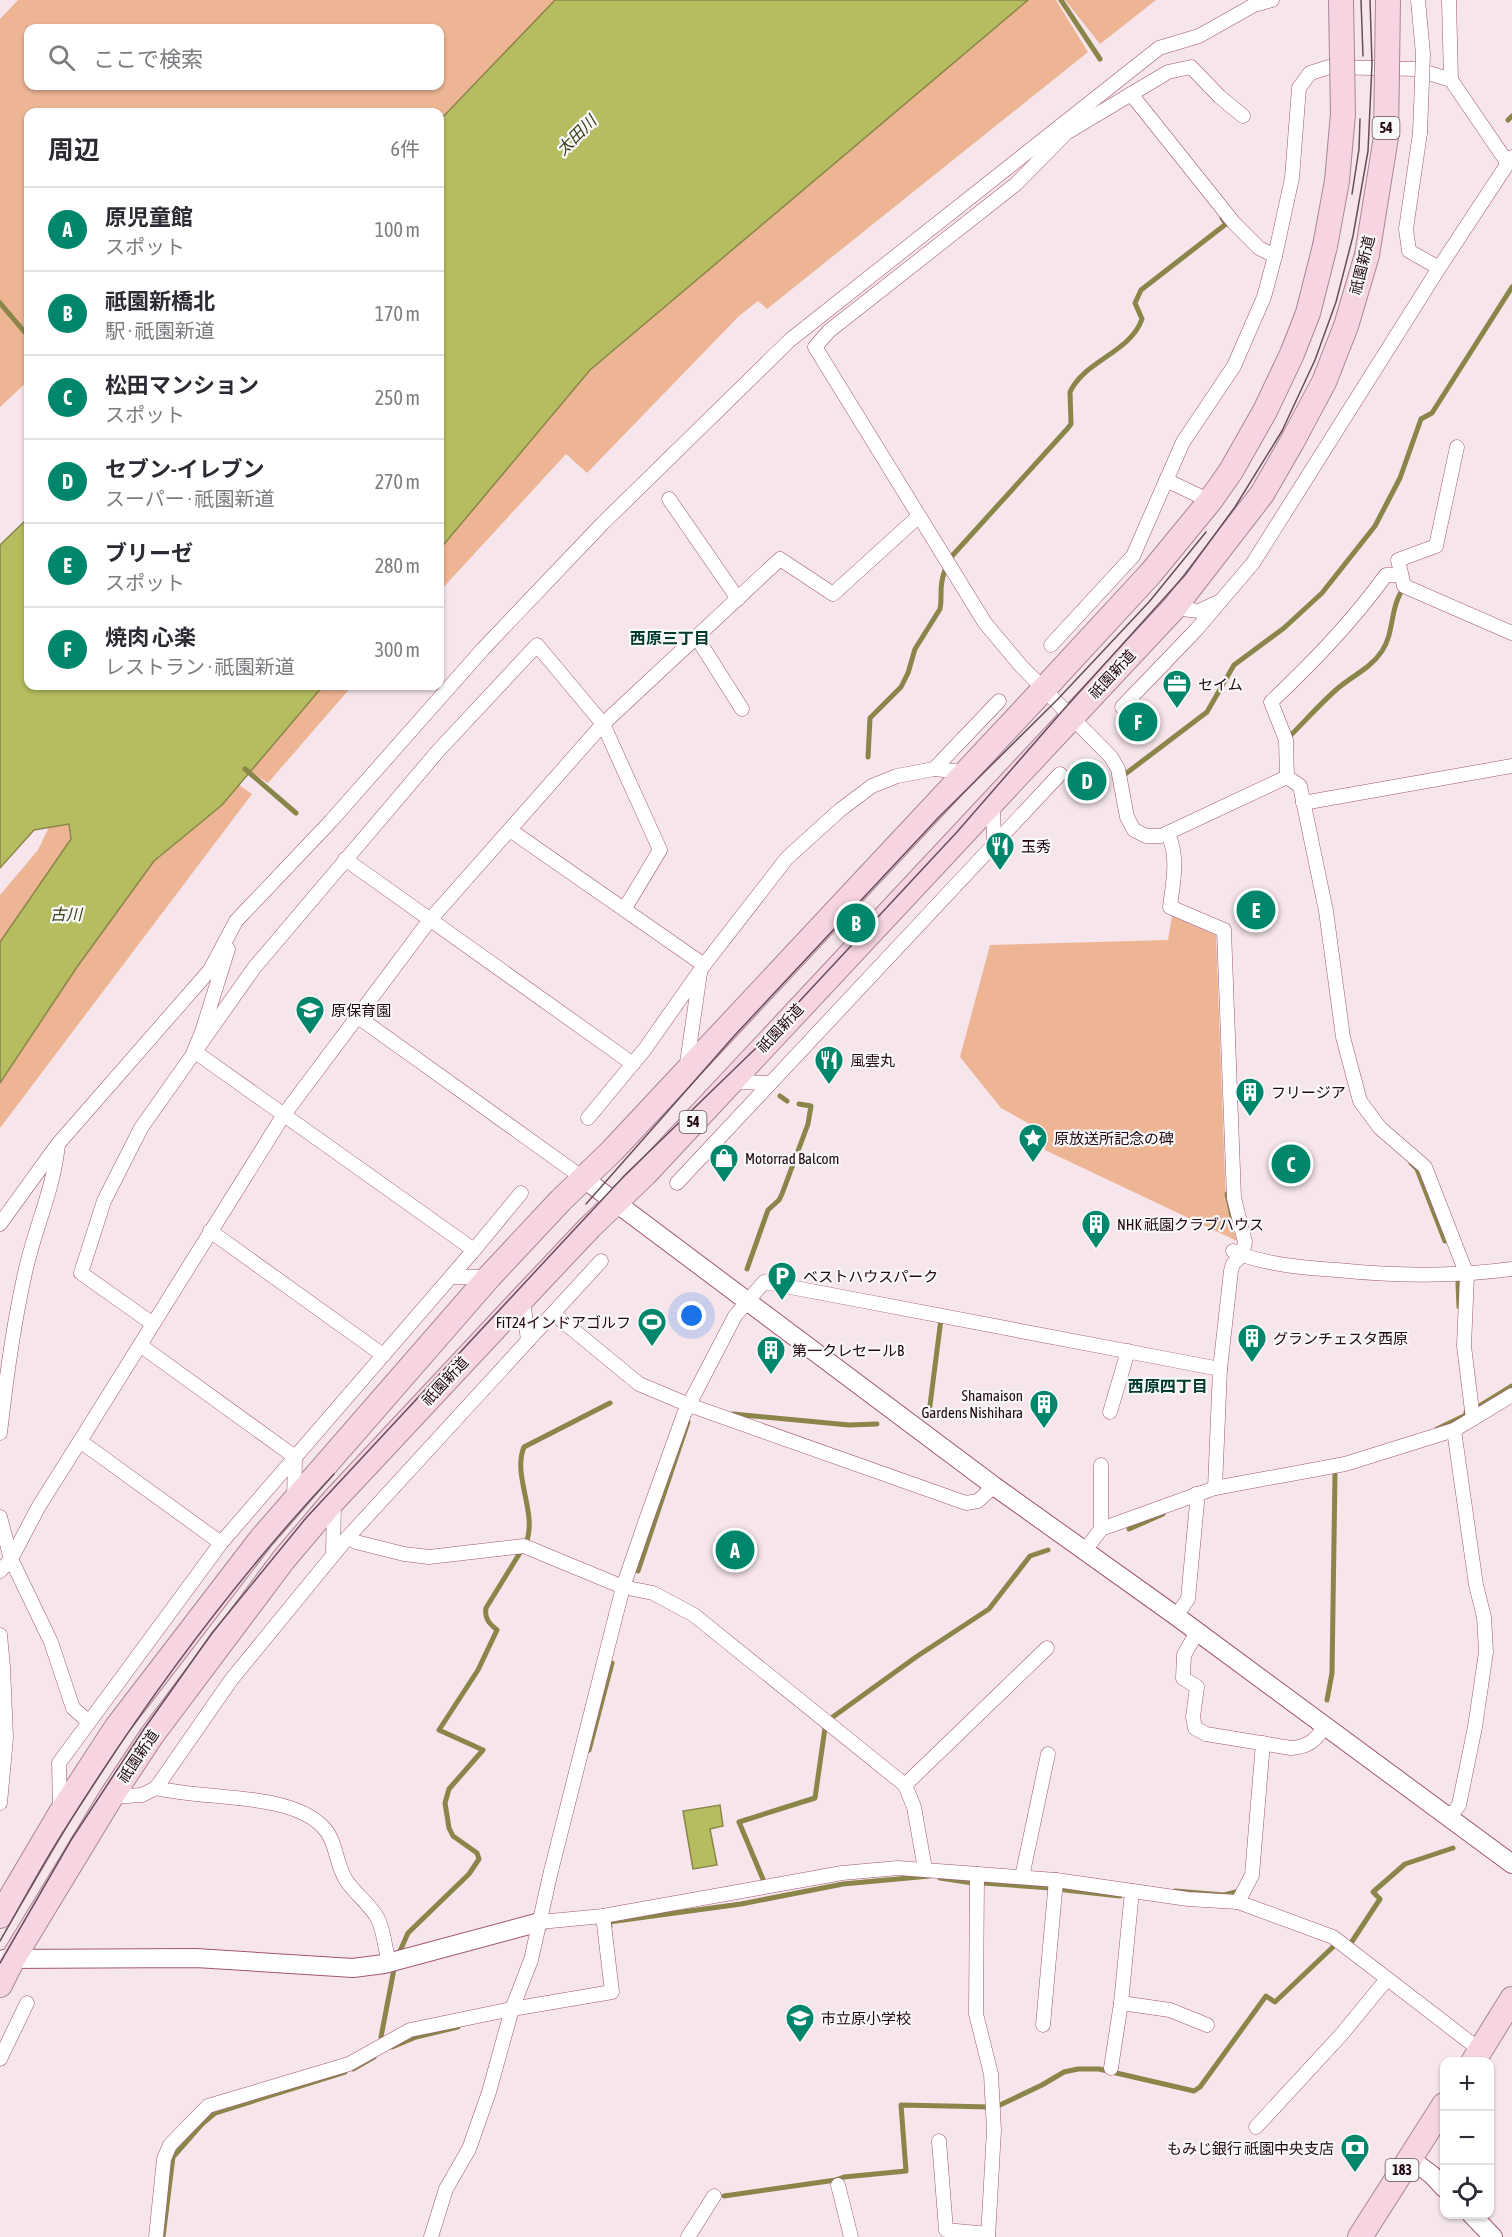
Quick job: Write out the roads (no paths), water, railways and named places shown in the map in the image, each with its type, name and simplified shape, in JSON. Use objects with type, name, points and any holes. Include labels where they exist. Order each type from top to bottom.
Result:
[{"type":"highway","name":"54","points":[[0,1916],[60,1814],[116,1728],[261,1539],[489,1278],[686,1072],[1151,573],[1210,501],[1231,471],[1265,411],[1292,354],[1308,313],[1325,246],[1337,180],[1343,114],[1341,0]]},
{"type":"highway","name":"祇園新道","points":[[0,1985],[7,1958],[152,1735],[284,1559],[334,1500],[523,1298],[645,1174],[1174,608],[1262,494],[1324,382],[1346,326],[1367,255],[1386,137],[1388,0]]},
{"type":"highway","points":[[1476,2056],[1512,1999]]},
{"type":"highway","name":"183","points":[[1360,2237],[1440,2111]]},
{"type":"street","points":[[0,1224],[58,1144],[210,970],[236,921],[330,821],[514,616],[602,524],[790,340],[1159,48],[1199,36],[1254,5],[1272,0]]},
{"type":"street","points":[[1418,0],[1423,54],[1420,133],[1406,230],[1410,251],[1439,268]]},
{"type":"street","points":[[1122,707],[1196,630],[1253,563],[1510,160],[1452,81],[1449,0]]},
{"type":"street","points":[[1243,116],[1220,97],[1191,67],[1168,72],[1066,133],[1016,184],[829,331],[815,347],[986,623],[1043,690],[1115,763],[1127,817],[1134,830],[1153,838],[1168,834],[1287,777]]},
{"type":"street","points":[[1051,645],[1133,556],[1183,442],[1234,366],[1264,297],[1275,256],[1292,178],[1299,88],[1310,73],[1329,67],[1416,69],[1452,81]]},
{"type":"street","points":[[1131,94],[1234,223],[1259,248],[1275,256]]},
{"type":"street","points":[[1457,447],[1436,546],[1398,560],[1400,575],[1404,586],[1512,633]]},
{"type":"street","points":[[1166,480],[1210,501]]},
{"type":"street","points":[[669,499],[738,599]]},
{"type":"street","points":[[0,1571],[11,1559],[39,1506],[283,1116],[429,921],[603,724],[780,559],[833,594],[919,516]]},
{"type":"street","points":[[1287,777],[1286,740],[1271,702],[1316,659],[1358,613],[1386,575],[1400,575]]},
{"type":"street","points":[[1174,608],[1199,611],[1223,599]]},
{"type":"street","points":[[697,638],[742,709]]},
{"type":"street","points":[[153,1324],[81,1274],[104,1201],[141,1128],[254,968],[438,751],[537,645],[603,724],[660,850],[624,908]]},
{"type":"street","points":[[934,769],[999,701]]},
{"type":"street","points":[[1303,802],[1512,766]]},
{"type":"street","points":[[588,1118],[633,1064],[702,968],[787,858],[843,808],[879,783],[897,776],[934,769],[964,772]]},
{"type":"street","points":[[677,1183],[1060,774]]},
{"type":"street","points":[[1287,777],[1300,786],[1326,911],[1343,1037],[1360,1101],[1380,1128],[1425,1167],[1467,1275],[1464,1346],[1473,1419]]},
{"type":"street","points":[[993,800],[994,844]]},
{"type":"street","points":[[510,830],[624,908],[702,968]]},
{"type":"street","points":[[1168,834],[1174,847],[1175,862],[1170,907],[1224,930],[1234,1198],[1245,1242],[1237,1253],[1231,1271],[1220,1369],[1215,1488]]},
{"type":"street","points":[[345,859],[633,1064]]},
{"type":"street","points":[[194,1051],[236,921]]},
{"type":"street","points":[[686,1072],[702,968]]},
{"type":"street","points":[[357,1017],[583,1178],[994,1486],[1176,1616],[1512,1864]]},
{"type":"street","points":[[194,1051],[474,1250]]},
{"type":"street","points":[[730,1082],[770,1083]]},
{"type":"street","points":[[0,1433],[9,1357],[25,1272],[57,1164],[58,1144]]},
{"type":"street","points":[[60,1814],[59,1763],[221,1543],[452,1277],[521,1193]]},
{"type":"street","points":[[210,1231],[383,1355]]},
{"type":"street","points":[[1237,1253],[1285,1265],[1389,1275],[1467,1275],[1512,1269]]},
{"type":"street","points":[[111,1797],[142,1795],[156,1788],[231,1680],[348,1537],[601,1261]]},
{"type":"street","points":[[452,1277],[489,1278]]},
{"type":"street","points":[[430,2237],[446,2189],[469,2149],[489,2092],[512,2008],[531,1960],[551,1871],[623,1587],[689,1405],[735,1316],[765,1282],[1220,1369]]},
{"type":"street","points":[[523,1298],[528,1341]]},
{"type":"street","points":[[554,1314],[639,1384],[689,1405],[966,1503],[978,1501],[994,1486]]},
{"type":"street","points":[[140,1345],[295,1457]]},
{"type":"street","points":[[1110,1412],[1128,1351]]},
{"type":"street","points":[[1084,1552],[1101,1529],[1196,1494],[1215,1488],[1345,1464],[1454,1430],[1512,1395]]},
{"type":"street","points":[[1449,1818],[1459,1805],[1475,1727],[1486,1652],[1484,1617],[1476,1585],[1454,1430]]},
{"type":"street","points":[[80,1441],[221,1543]]},
{"type":"street","points":[[294,1503],[295,1457]]},
{"type":"street","points":[[1101,1465],[1101,1529]]},
{"type":"street","points":[[1176,1616],[1188,1599],[1196,1494]]},
{"type":"street","points":[[333,1555],[334,1500]]},
{"type":"street","points":[[0,1516],[11,1559],[51,1642],[73,1708],[89,1722]]},
{"type":"street","points":[[348,1537],[356,1542],[395,1552],[429,1557],[524,1546],[623,1587],[653,1593],[694,1615],[905,1785],[914,1806],[925,1869]]},
{"type":"street","points":[[1197,1632],[1184,1655],[1183,1678],[1197,1686],[1193,1717],[1195,1728],[1206,1734],[1291,1748],[1304,1748],[1314,1741],[1325,1727]]},
{"type":"street","points":[[0,1635],[6,1738],[0,1803]]},
{"type":"street","points":[[905,1785],[1047,1648]]},
{"type":"street","points":[[1238,1902],[1252,1875],[1263,1743]]},
{"type":"street","points":[[1022,1877],[1048,1754]]},
{"type":"street","points":[[156,1788],[177,1793],[278,1803],[304,1812],[323,1827],[334,1845],[346,1880],[378,1919],[389,1963]]},
{"type":"street","points":[[7,1958],[196,1959],[353,1968],[389,1963],[540,1922],[603,1916],[842,1873],[898,1868],[925,1869],[1056,1880],[1188,1899],[1238,1902],[1333,1937],[1387,1979],[1476,2056]]},
{"type":"street","points":[[939,2141],[946,2230],[988,2236],[994,2130],[991,2074],[976,2014],[977,1874]]},
{"type":"street","points":[[1043,2025],[1056,1880]]},
{"type":"street","points":[[1112,2068],[1132,1891]]},
{"type":"street","points":[[156,2237],[164,2159],[170,2145],[208,2106],[349,2064],[410,2030],[512,2008],[612,1992],[603,1916]]},
{"type":"street","points":[[1256,2127],[1341,2035],[1387,1979]]},
{"type":"street","points":[[0,2059],[27,2003]]},
{"type":"street","points":[[1121,2003],[1170,2010],[1208,2025]]},
{"type":"street","points":[[1409,2158],[1440,2184]]},
{"type":"street","points":[[838,2185],[851,2237]]},
{"type":"street","points":[[688,2237],[714,2196]]},
{"type":"street","points":[[1476,2219],[1493,2237]]},
{"type":"water","name":"太田川","points":[[555,0],[1028,0],[590,370],[444,544],[444,116]]},
{"type":"water","name":"古川","points":[[24,522],[24,690],[320,690],[222,805],[154,861],[77,967],[0,1083],[0,942],[71,839],[69,824],[34,830],[0,868],[0,545]]},
{"type":"water","points":[[720,1805],[723,1826],[710,1829],[717,1865],[693,1869],[683,1811]]},
{"type":"waterway","points":[[1061,0],[1100,59]]},
{"type":"waterway","points":[[1508,120],[1512,116]]},
{"type":"waterway","points":[[952,556],[1071,424],[1070,392],[1086,372],[1118,349],[1136,331],[1142,319],[1135,303],[1141,290],[1226,224],[1222,218]]},
{"type":"waterway","points":[[1124,775],[1207,712],[1234,665],[1284,628],[1322,593],[1375,526],[1400,478],[1421,419],[1432,413],[1512,287]]},
{"type":"waterway","points":[[0,303],[24,331]]},
{"type":"waterway","points":[[868,757],[870,718],[901,687],[915,649],[940,609],[945,570]]},
{"type":"waterway","points":[[1291,735],[1337,689],[1378,657],[1386,644],[1400,594]]},
{"type":"waterway","points":[[245,769],[296,813]]},
{"type":"waterway","points":[[780,1096],[787,1101]]},
{"type":"waterway","points":[[747,1269],[768,1210],[782,1194],[808,1124],[811,1106],[799,1104]]},
{"type":"waterway","points":[[1411,1163],[1417,1169],[1445,1241]]},
{"type":"waterway","points":[[1227,1194],[1232,1217]]},
{"type":"waterway","points":[[1458,1283],[1459,1307]]},
{"type":"waterway","points":[[929,1413],[941,1319]]},
{"type":"waterway","points":[[1478,1407],[1512,1386]]},
{"type":"waterway","points":[[526,1543],[529,1519],[521,1470],[524,1447],[610,1403]]},
{"type":"waterway","points":[[1437,1429],[1466,1415],[1466,1412]]},
{"type":"waterway","points":[[733,1414],[849,1425],[877,1424]]},
{"type":"waterway","points":[[638,1571],[688,1422]]},
{"type":"waterway","points":[[1327,1700],[1332,1673],[1335,1474]]},
{"type":"waterway","points":[[1129,1529],[1163,1514]]},
{"type":"waterway","points":[[830,1719],[916,1657],[989,1609],[1030,1556],[1048,1550]]},
{"type":"waterway","points":[[400,1951],[408,1933],[469,1874],[479,1859],[477,1853],[453,1836],[449,1828],[445,1803],[449,1789],[483,1750],[439,1730],[478,1670],[497,1630],[487,1618],[486,1608],[521,1551]]},
{"type":"waterway","points":[[589,1750],[612,1663]]},
{"type":"waterway","points":[[765,1884],[739,1822],[815,1798],[825,1728]]},
{"type":"waterway","points":[[1351,1943],[1380,1899],[1373,1892],[1405,1864],[1453,1848]]},
{"type":"waterway","points":[[610,1927],[609,1922],[741,1904],[843,1884],[930,1876]]},
{"type":"waterway","points":[[940,1878],[973,1883]]},
{"type":"waterway","points":[[983,1883],[1051,1888]]},
{"type":"waterway","points":[[1065,1890],[1120,1896]]},
{"type":"waterway","points":[[1175,1891],[1224,1895],[1240,1891]]},
{"type":"waterway","points":[[1000,2105],[1064,2072],[1078,2069],[1099,2069],[1194,2091],[1200,2087],[1266,1996],[1275,2002],[1335,1945]]},
{"type":"waterway","points":[[381,2037],[394,1969]]},
{"type":"waterway","points":[[392,2047],[416,2037],[458,2027]]},
{"type":"waterway","points":[[353,2069],[374,2057]]},
{"type":"waterway","points":[[163,2237],[173,2157],[202,2124],[215,2113],[345,2072]]},
{"type":"waterway","points":[[724,2196],[844,2177],[906,2171],[901,2105],[991,2107]]},
{"type":"tram line","points":[[1361,0],[1363,56]]},
{"type":"tram line","points":[[0,1963],[71,1840],[144,1729],[212,1633],[306,1518],[625,1175],[755,1049],[957,832],[1185,575],[1235,507],[1282,431],[1315,360],[1336,302],[1353,236],[1368,151],[1372,64],[1370,0]]},
{"type":"tram line","points":[[1352,194],[1359,149],[1360,119]]},
{"type":"tram line","points":[[586,1204],[735,1035],[939,817],[1057,700],[1149,602],[1206,532]]},
{"type":"tram line","points":[[0,1941],[62,1834],[156,1693],[224,1602],[334,1474]]},
{"type":"place","name":"セイム","points":[[1177,710]]},
{"type":"place","name":"焼肉 心楽","points":[[1138,722]]},
{"type":"place","name":"セブン-イレブン","points":[[1087,781]]},
{"type":"place","name":"玉秀","points":[[1000,872]]},
{"type":"place","name":"ブリーゼ","points":[[1256,910]]},
{"type":"place","name":"祗園新橋北","points":[[856,923]]},
{"type":"place","name":"原保育園","points":[[310,1036]]},
{"type":"place","name":"風雲丸","points":[[829,1086]]},
{"type":"place","name":"フリージア","points":[[1250,1118]]},
{"type":"place","name":"原放送所記念の碑","points":[[1033,1164]]},
{"type":"place","name":"松田マンション","points":[[1291,1164]]},
{"type":"place","name":"Motorrad Balcom","points":[[724,1184]]},
{"type":"place","name":"NHK 祇園クラブハウス","points":[[1096,1250]]},
{"type":"place","name":"ベストハウスパーク","points":[[782,1302]]},
{"type":"place","name":"FiT24インドアゴルフ","points":[[652,1348]]},
{"type":"place","name":"グランチェスタ西原","points":[[1252,1364]]},
{"type":"place","name":"第一クレセールB","points":[[771,1376]]},
{"type":"place","name":"Shamaison Gardens Nishihara","points":[[1044,1430]]},
{"type":"place","name":"原児童館","points":[[735,1550]]},
{"type":"place","name":"市立原小学校","points":[[800,2044]]},
{"type":"place","name":"もみじ銀行 祇園中央支店","points":[[1355,2174]]},
{"type":"district","name":"西原三丁目","points":[[670,638]]},
{"type":"district","name":"西原四丁目","points":[[1168,1386]]}]
